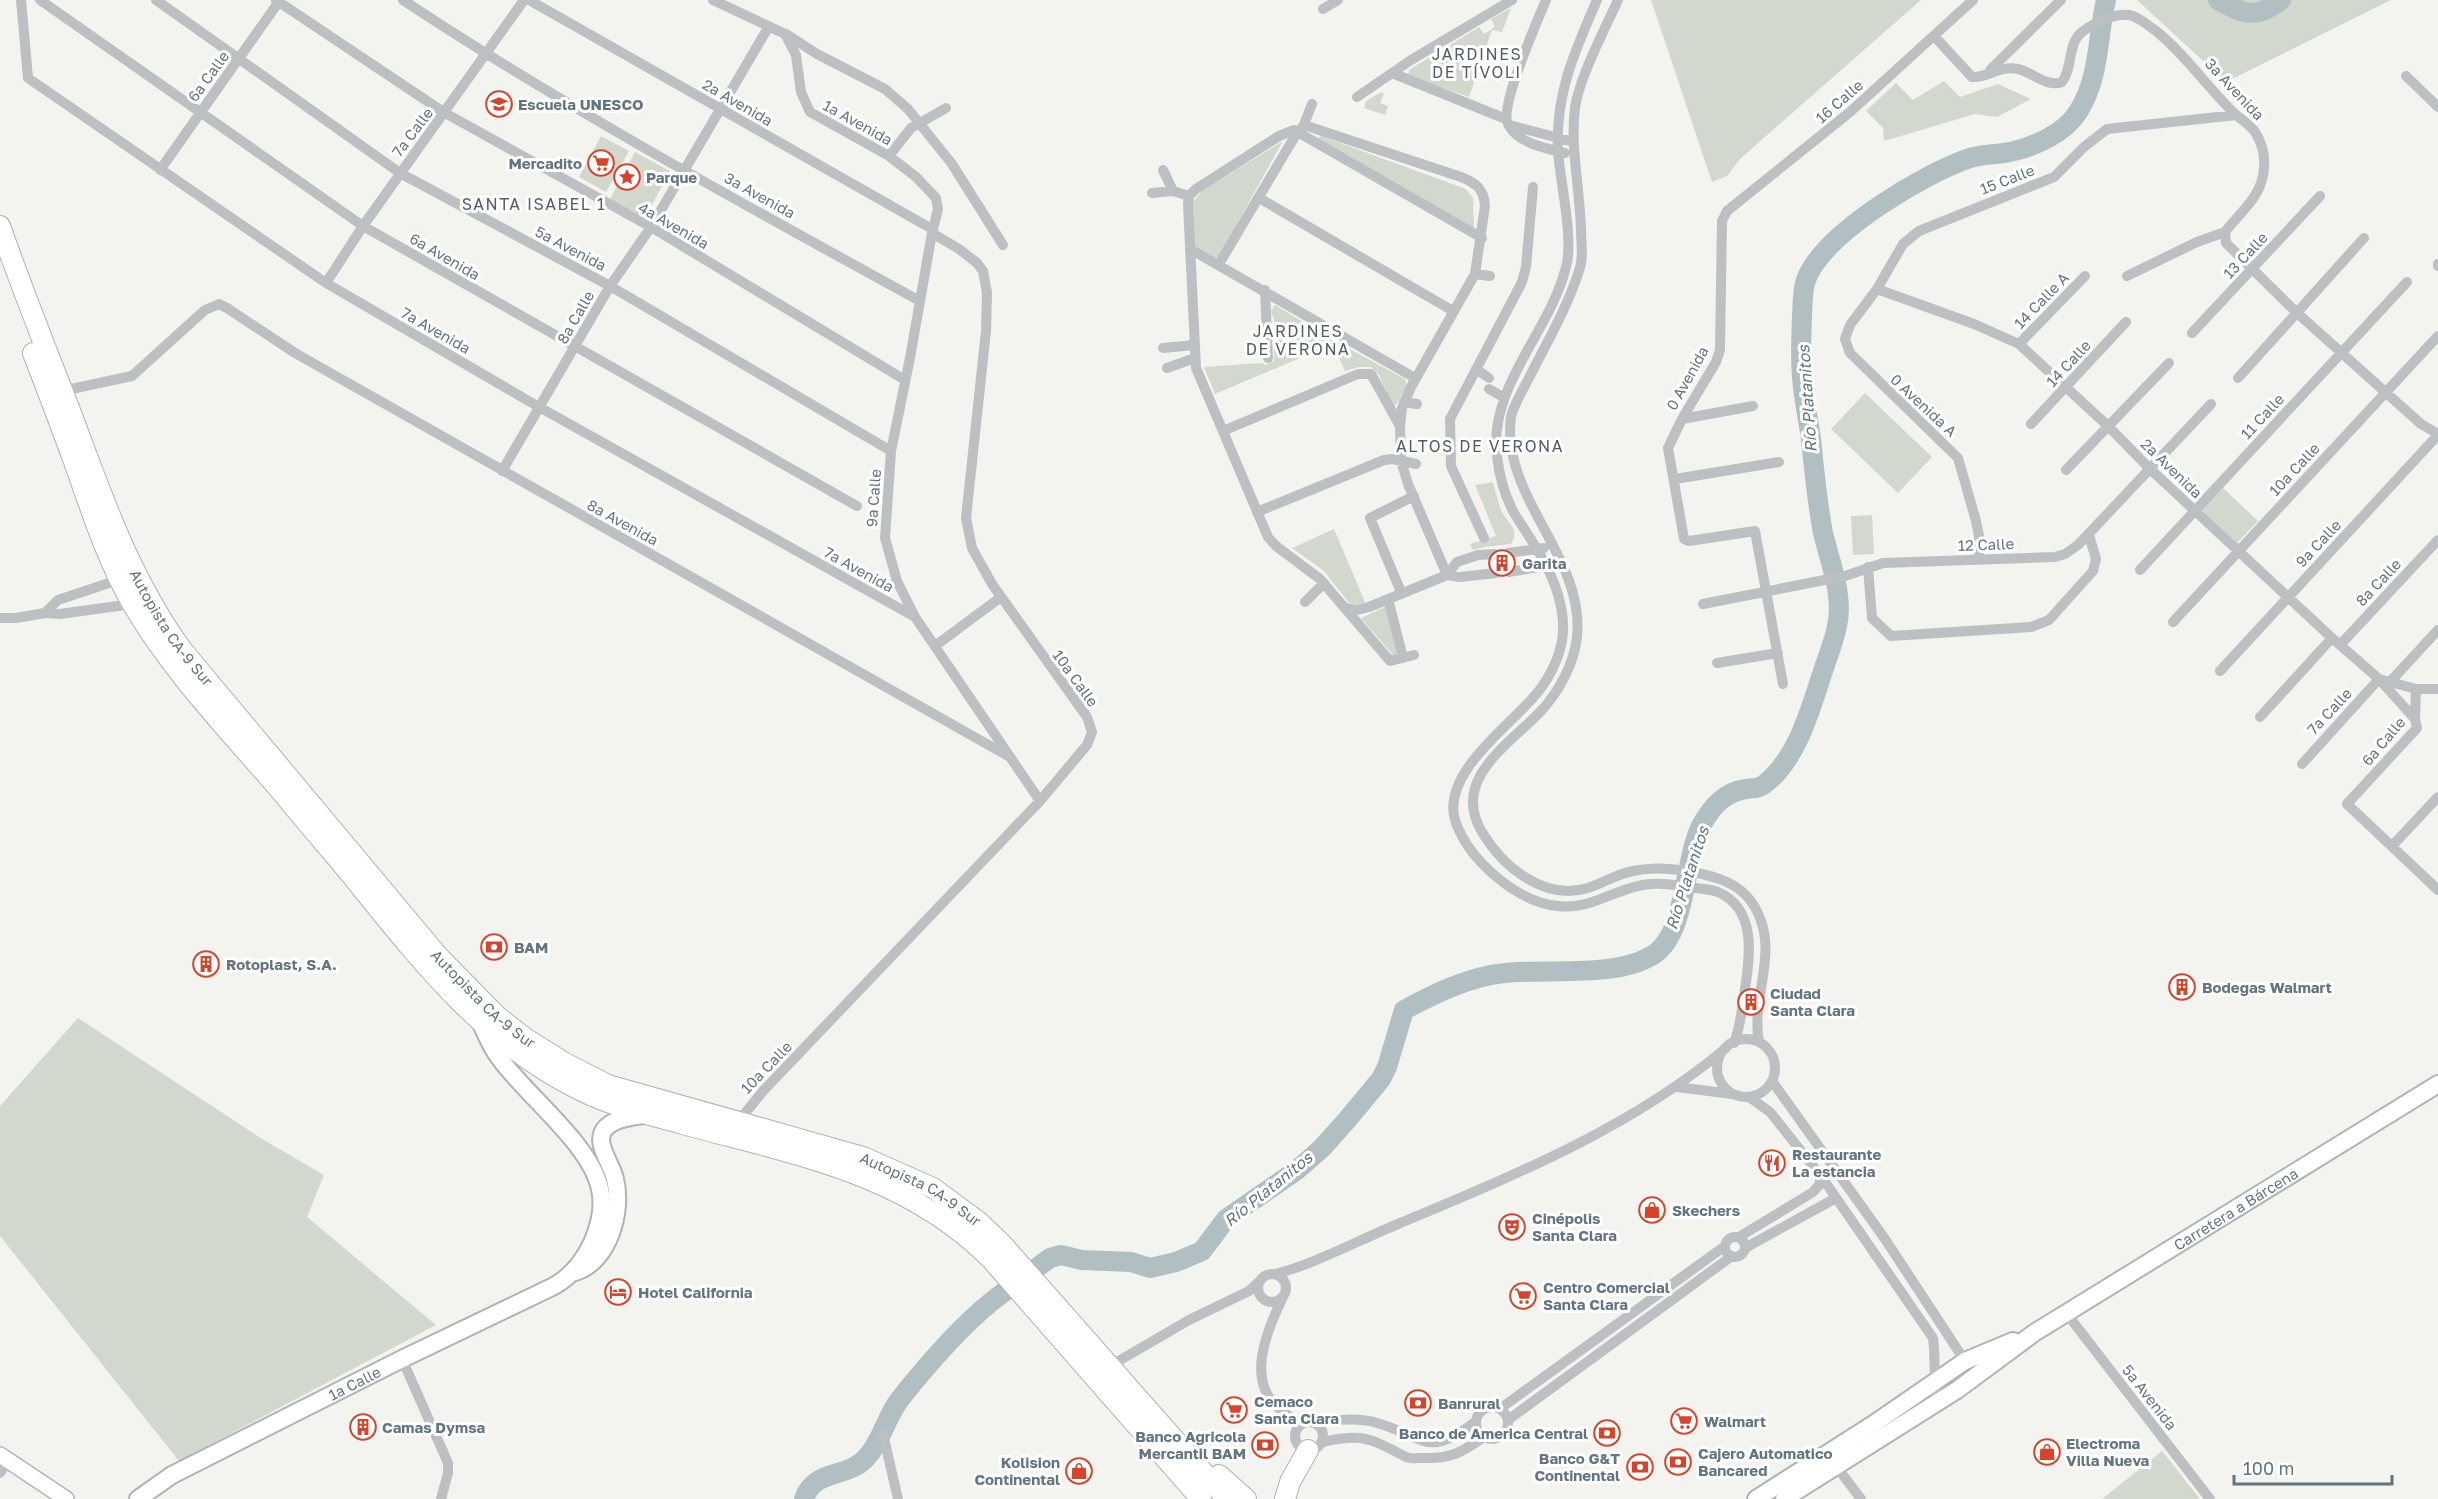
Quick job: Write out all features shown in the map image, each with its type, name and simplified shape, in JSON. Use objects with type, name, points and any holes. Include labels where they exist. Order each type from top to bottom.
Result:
[{"type":"highway","name":"Autopista CA-9 Sur","points":[[0,226],[107,513],[135,575],[162,623],[438,956],[498,1017],[525,1038],[565,1063],[608,1085],[863,1157],[902,1173],[957,1204],[1053,1316],[1200,1499]]},
{"type":"highway","name":"Autopista CA-9 Sur","points":[[0,264],[101,537],[132,604],[157,641],[199,695],[426,967],[481,1023],[543,1069],[586,1093],[647,1114],[802,1156],[888,1186],[944,1218],[971,1239],[997,1252]]},
{"type":"highway","name":"Autopista CA-9 Sur","points":[[1053,1316],[1110,1366],[1227,1499]]},
{"type":"highway","points":[[1160,1424],[1246,1499]]},
{"type":"highway","points":[[1285,1499],[1290,1482],[1315,1446]]},
{"type":"main road","name":"1a Calle","points":[[481,1023],[497,1056],[575,1144],[593,1170],[600,1190],[598,1229],[574,1273]]},
{"type":"main road","name":"Carretera a Bárcena","points":[[1784,1499],[1957,1390],[2034,1333],[2438,1084]]},
{"type":"main road","name":"1a Calle","points":[[138,1499],[172,1475],[586,1269],[595,1262],[608,1244],[616,1202],[615,1178],[600,1140],[603,1132],[615,1120],[647,1114]]},
{"type":"main road","name":"Carretera a Bárcena","points":[[1756,1499],[1872,1425],[1965,1360],[2034,1333]]},
{"type":"main road","points":[[1957,1390],[1965,1360],[1985,1370]]},
{"type":"main road","points":[[3,1463],[66,1499]]},
{"type":"street","name":"7a Avenida","points":[[21,0],[28,78],[160,170],[326,283],[539,408],[915,617]]},
{"type":"street","name":"6a Avenida","points":[[40,0],[363,226],[574,348],[857,506]]},
{"type":"street","name":"5a Avenida","points":[[156,0],[240,57],[400,173],[610,286],[891,451]]},
{"type":"street","name":"3a Avenida","points":[[403,0],[485,54],[684,171],[920,301]]},
{"type":"street","name":"7a Calle","points":[[326,283],[400,173],[524,0]]},
{"type":"street","name":"2a Avenida","points":[[529,0],[932,231]]},
{"type":"street","points":[[713,0],[785,34],[817,54],[885,89],[920,123],[952,164],[1003,245]]},
{"type":"street","points":[[1323,9],[1338,0]]},
{"type":"street","points":[[1357,97],[1512,0]]},
{"type":"street","points":[[1546,0],[1508,100],[1508,122],[1524,140],[1574,155]]},
{"type":"street","points":[[1597,0],[1570,65],[1560,100],[1558,152],[1568,261],[1551,305],[1505,393],[1496,438],[1498,468],[1514,513],[1538,550],[1555,585],[1562,615],[1563,633],[1551,672],[1532,700],[1485,745],[1464,777],[1454,801],[1456,822],[1479,858],[1500,880],[1518,892],[1544,903],[1558,906],[1586,905],[1637,886],[1668,884],[1718,892],[1734,904],[1744,920],[1749,935],[1750,954],[1743,1003],[1730,1045],[1720,1057],[1718,1067],[1719,1078],[1732,1094]]},
{"type":"street","points":[[1618,0],[1576,100],[1574,155],[1580,206],[1582,261],[1566,305],[1514,408],[1511,424],[1514,460],[1529,504],[1553,545],[1576,603],[1577,640],[1572,660],[1552,697],[1485,768],[1472,795],[1471,808],[1475,821],[1484,836],[1510,869],[1533,882],[1551,888],[1572,891],[1587,888],[1616,875],[1635,870],[1670,868],[1717,876],[1741,889],[1753,904],[1762,922],[1765,942],[1755,1026],[1759,1042]]},
{"type":"street","name":"16 Calle","points":[[1722,221],[1727,211],[1850,112],[1973,0]]},
{"type":"street","points":[[1934,36],[1970,75],[1975,77],[1985,74],[2061,0]]},
{"type":"street","name":"6a Calle","points":[[160,170],[278,1]]},
{"type":"street","name":"4a Avenida","points":[[278,1],[445,113],[651,227],[905,380]]},
{"type":"street","name":"3a Avenida","points":[[1985,74],[2003,68],[2013,68],[2059,84],[2068,73],[2074,43],[2079,34],[2108,18],[2124,15],[2141,20],[2193,66],[2236,115],[2254,131],[2261,142],[2265,166],[2258,191],[2250,204],[2225,232]]},
{"type":"street","name":"8a Calle","points":[[502,471],[610,286],[651,227],[769,26]]},
{"type":"street","name":"1a Avenida","points":[[785,34],[796,55],[801,92],[810,112],[889,156],[916,177],[936,198],[938,209],[932,231]]},
{"type":"street","points":[[1392,73],[1508,122],[1574,142]]},
{"type":"street","points":[[2406,76],[2438,107]]},
{"type":"street","points":[[1219,264],[1300,129],[1312,104]]},
{"type":"street","points":[[889,156],[911,128],[946,108]]},
{"type":"street","name":"15 Calle","points":[[1877,289],[1903,244],[1912,234],[2054,177],[2103,131],[2236,115]]},
{"type":"street","points":[[1388,599],[1408,656],[1390,661],[1324,583],[1265,538],[1257,512],[1198,372],[1195,358],[1187,212],[1189,196],[1196,189],[1290,131],[1307,126],[1461,177],[1475,183],[1481,190],[1485,201],[1482,238],[1475,274],[1415,378],[1404,402],[1400,426],[1401,461],[1447,575]]},
{"type":"street","points":[[1300,129],[1482,238]]},
{"type":"street","points":[[1163,170],[1173,190]]},
{"type":"street","points":[[1484,538],[1450,461],[1451,415],[1507,314],[1522,282],[1526,267],[1533,187]]},
{"type":"street","points":[[1152,193],[1173,190],[1189,196]]},
{"type":"street","name":"13 Calle","points":[[2192,333],[2320,196]]},
{"type":"street","points":[[1259,198],[1453,311]]},
{"type":"street","name":"0 Avenida","points":[[1722,221],[1720,350],[1716,362],[1682,418],[1668,448],[1684,539],[1689,542],[1755,531],[1767,592]]},
{"type":"street","name":"9a Calle","points":[[932,231],[891,451],[885,538],[897,581],[915,617],[1040,801]]},
{"type":"street","name":"10a Calle","points":[[737,1123],[750,1105],[1040,801],[1087,745],[1092,732],[1087,717],[1001,597],[972,548],[966,518],[986,331],[985,280],[977,263],[932,231]]},
{"type":"street","points":[[2127,276],[2197,242],[2225,232],[2226,243],[2296,312],[2386,392],[2436,431]]},
{"type":"street","points":[[2238,378],[2364,238]]},
{"type":"street","points":[[1190,249],[1415,378]]},
{"type":"street","points":[[1475,274],[1490,276]]},
{"type":"street","name":"14 Calle A","points":[[2019,344],[2085,276]]},
{"type":"street","name":"11 Calle","points":[[2140,570],[2407,282]]},
{"type":"street","name":"2a Avenida","points":[[1877,289],[1974,324],[2019,344],[2336,642],[2384,681],[2415,718]]},
{"type":"street","name":"0 Avenida A","points":[[1877,289],[1850,326],[1846,333],[1845,344],[1860,365],[1958,458],[1976,521],[1979,558]]},
{"type":"street","points":[[1265,290],[1268,358]]},
{"type":"street","name":"8a Avenida","points":[[62,391],[132,376],[205,310],[219,304],[295,353],[1008,756]]},
{"type":"street","name":"14 Calle","points":[[2031,424],[2126,322]]},
{"type":"street","name":"10a Calle","points":[[2173,622],[2438,336]]},
{"type":"street","points":[[1163,348],[1194,345]]},
{"type":"street","points":[[1167,368],[1195,358]]},
{"type":"street","points":[[2066,470],[2169,363]]},
{"type":"street","points":[[1223,430],[1362,372],[1371,374],[1374,378],[1400,426]]},
{"type":"street","points":[[1473,373],[1505,393],[1520,397]]},
{"type":"street","points":[[1404,402],[1418,404]]},
{"type":"street","name":"12 Calle","points":[[1703,604],[1845,576],[1883,563],[2059,556],[2071,550],[2089,535],[2211,404]]},
{"type":"street","points":[[1682,418],[1753,406]]},
{"type":"street","name":"9a Calle","points":[[2220,671],[2436,431]]},
{"type":"street","points":[[1257,512],[1384,460],[1416,464]]},
{"type":"street","points":[[1675,479],[1779,462]]},
{"type":"street","points":[[1401,592],[1370,518],[1414,496]]},
{"type":"street","points":[[1868,567],[1872,618],[1887,634],[1895,636],[2031,627],[2044,623],[2054,615],[2093,572],[2096,559],[2089,535]]},
{"type":"street","name":"8a Calle","points":[[2260,717],[2438,540]]},
{"type":"street","points":[[1508,553],[1538,550],[1553,545]]},
{"type":"street","points":[[1447,575],[1457,562],[1478,555],[1494,554]]},
{"type":"street","points":[[1509,572],[1546,566],[1560,561]]},
{"type":"street","points":[[1345,608],[1360,610],[1447,575],[1460,577],[1496,573]]},
{"type":"street","points":[[45,613],[58,600],[121,579]]},
{"type":"street","points":[[1305,602],[1324,583]]},
{"type":"street","points":[[1767,592],[1783,684]]},
{"type":"street","points":[[934,646],[1001,597]]},
{"type":"street","points":[[0,618],[45,613],[60,614],[132,604]]},
{"type":"street","name":"7a Calle","points":[[2302,764],[2438,630]]},
{"type":"street","points":[[1717,663],[1778,653]]},
{"type":"street","points":[[2384,681],[2416,689],[2438,689]]},
{"type":"street","name":"6a Calle","points":[[2393,845],[2347,804],[2417,728],[2416,689]]},
{"type":"street","points":[[2437,887],[2393,845],[2438,797]]},
{"type":"street","points":[[1110,1366],[1189,1320],[1242,1294],[1266,1275],[1296,1267],[1508,1178],[1630,1116],[1677,1087],[1730,1045],[1748,1040],[1759,1042],[1770,1052],[1774,1061],[1775,1071],[1772,1081],[1758,1095],[1749,1097],[1677,1087]]},
{"type":"street","points":[[1772,1081],[1885,1239],[1965,1360]]},
{"type":"street","points":[[1749,1097],[1770,1112],[1821,1176],[1933,1338],[1936,1360],[1933,1383],[1937,1402]]},
{"type":"street","points":[[1501,1408],[1725,1246],[1730,1238],[1739,1237],[1813,1192],[1821,1176]]},
{"type":"street","points":[[1508,1420],[1732,1256],[1739,1256],[1745,1248],[1836,1198]]},
{"type":"street","points":[[1739,1237],[1744,1242],[1745,1248]]},
{"type":"street","points":[[1725,1246],[1726,1251],[1732,1256]]},
{"type":"street","points":[[1296,1267],[1274,1316],[1260,1371],[1261,1382],[1270,1401],[1294,1425],[1297,1444],[1315,1446],[1362,1437],[1389,1446],[1407,1458],[1438,1458],[1456,1454],[1484,1437]]},
{"type":"street","points":[[1275,1274],[1283,1279],[1287,1287]]},
{"type":"street","points":[[1260,1281],[1258,1288],[1274,1316]]},
{"type":"street","points":[[1242,1294],[1273,1302],[1282,1299]]},
{"type":"street","name":"5a Avenida","points":[[2067,1314],[2210,1499]]},
{"type":"street","points":[[402,1359],[448,1463],[448,1473],[441,1499]]},
{"type":"street","points":[[1492,1406],[1501,1408],[1508,1420],[1507,1430],[1500,1437],[1492,1439],[1484,1437],[1477,1431],[1475,1422],[1479,1412],[1492,1406]]},
{"type":"street","points":[[1294,1425],[1349,1419],[1364,1420],[1377,1422],[1410,1437],[1432,1443],[1448,1440],[1475,1422]]},
{"type":"street","points":[[1311,1423],[1323,1434],[1315,1446]]},
{"type":"street","points":[[884,1434],[897,1499]]},
{"type":"street","points":[[1836,1466],[1861,1499]]},
{"type":"shaded area","points":[[1651,0],[1921,0],[1741,158],[1727,176],[1712,182]]},
{"type":"shaded area","points":[[2137,0],[2391,0],[2226,82]]},
{"type":"shaded area","points":[[1511,8],[1502,32],[1492,30],[1469,97],[1408,76],[1409,70],[1479,27],[1484,34],[1495,27],[1491,19]]},
{"type":"shaded area","points":[[1944,81],[1960,97],[1998,84],[2031,99],[1997,117],[1975,114],[1884,141],[1883,128],[1866,111],[1896,83],[1913,100]]},
{"type":"shaded area","points":[[1381,92],[1384,94],[1380,103],[1388,106],[1385,115],[1364,108],[1366,101]]},
{"type":"shaded area","points":[[601,136],[629,151],[606,192],[579,177]]},
{"type":"shaded area","points":[[1321,136],[1466,189],[1473,198],[1474,231],[1317,138]]},
{"type":"shaded area","points":[[1283,141],[1219,256],[1214,258],[1194,246],[1193,202],[1202,191]]},
{"type":"shaded area","points":[[635,152],[670,171],[645,218],[610,199]]},
{"type":"shaded area","points":[[1275,305],[1331,339],[1405,379],[1407,386],[1396,405],[1392,404],[1379,375],[1371,367],[1359,367],[1345,371],[1333,344],[1215,394],[1204,367],[1262,363],[1266,365],[1274,361],[1274,319],[1271,311]]},
{"type":"shaded area","points":[[1865,393],[1932,457],[1898,493],[1831,429]]},
{"type":"shaded area","points":[[1493,482],[1501,510],[1514,529],[1514,538],[1511,544],[1473,550],[1470,544],[1496,536],[1475,485]]},
{"type":"shaded area","points":[[2223,488],[2258,521],[2237,543],[2202,510]]},
{"type":"shaded area","points":[[1872,515],[1874,554],[1853,555],[1851,516]]},
{"type":"shaded area","points":[[1334,529],[1365,602],[1361,605],[1349,603],[1324,571],[1292,548]]},
{"type":"shaded area","points":[[1385,607],[1397,655],[1394,656],[1361,618]]},
{"type":"shaded area","points":[[78,1018],[262,1139],[324,1175],[307,1217],[436,1325],[179,1461],[0,1236],[0,1106]]},
{"type":"shaded area","points":[[2162,1451],[2200,1499],[2102,1499]]},
{"type":"waterway","name":"Río Platanitos","points":[[804,1499],[816,1482],[850,1469],[866,1458],[900,1399],[943,1348],[991,1302],[1050,1258],[1061,1255],[1082,1260],[1131,1262],[1150,1268],[1176,1262],[1202,1251],[1226,1219],[1297,1170],[1322,1148],[1347,1120],[1381,1079],[1387,1067],[1404,1010],[1453,987],[1492,975],[1583,971],[1623,966],[1641,961],[1656,953],[1666,942],[1674,928],[1696,838],[1702,824],[1725,797],[1731,793],[1763,785],[1777,773],[1786,761],[1807,718],[1837,626],[1839,603],[1821,521],[1802,375],[1803,299],[1809,273],[1837,239],[1903,190],[1967,159],[2029,147],[2057,133],[2072,120],[2085,99],[2094,72],[2106,0]]},
{"type":"waterway","name":"Río Platanitos","points":[[2218,0],[2235,9],[2250,13],[2265,10],[2281,0]]},
{"type":"place","name":"Escuela UNESCO","points":[[499,104]]},
{"type":"place","name":"Mercadito","points":[[601,163]]},
{"type":"place","name":"Parque","points":[[627,177]]},
{"type":"place","name":"Garita","points":[[1502,563]]},
{"type":"place","name":"BAM","points":[[494,947]]},
{"type":"place","name":"Rotoplast, S.A.","points":[[206,964]]},
{"type":"place","name":"Bodegas Walmart","points":[[2182,987]]},
{"type":"place","name":"Ciudad Santa Clara","points":[[1751,1002]]},
{"type":"place","name":"Restaurante La estancia","points":[[1772,1163]]},
{"type":"place","name":"Skechers","points":[[1652,1210]]},
{"type":"place","name":"Cinépolis Santa Clara","points":[[1512,1227]]},
{"type":"place","name":"Hotel California","points":[[618,1292]]},
{"type":"place","name":"Centro Comercial Santa Clara","points":[[1523,1296]]},
{"type":"place","name":"Banrural","points":[[1418,1403]]},
{"type":"place","name":"Cemaco Santa Clara","points":[[1234,1410]]},
{"type":"place","name":"Walmart","points":[[1684,1421]]},
{"type":"place","name":"Camas Dymsa","points":[[363,1427]]},
{"type":"place","name":"Banco de America Central","points":[[1607,1433]]},
{"type":"place","name":"Banco Agricola Mercantil BAM","points":[[1265,1445]]},
{"type":"place","name":"Electroma Villa Nueva","points":[[2047,1452]]},
{"type":"place","name":"Cajero Automatico Bancared","points":[[1678,1462]]},
{"type":"place","name":"Banco G&T Continental","points":[[1640,1467]]},
{"type":"place","name":"Kolision Continental","points":[[1079,1471]]},
{"type":"district","name":"JARDINES DE TÍVOLI","points":[[1477,63]]},
{"type":"district","name":"SANTA ISABEL 1","points":[[534,204]]},
{"type":"district","name":"JARDINES DE VERONA","points":[[1298,340]]},
{"type":"district","name":"ALTOS DE VERONA","points":[[1480,446]]}]
